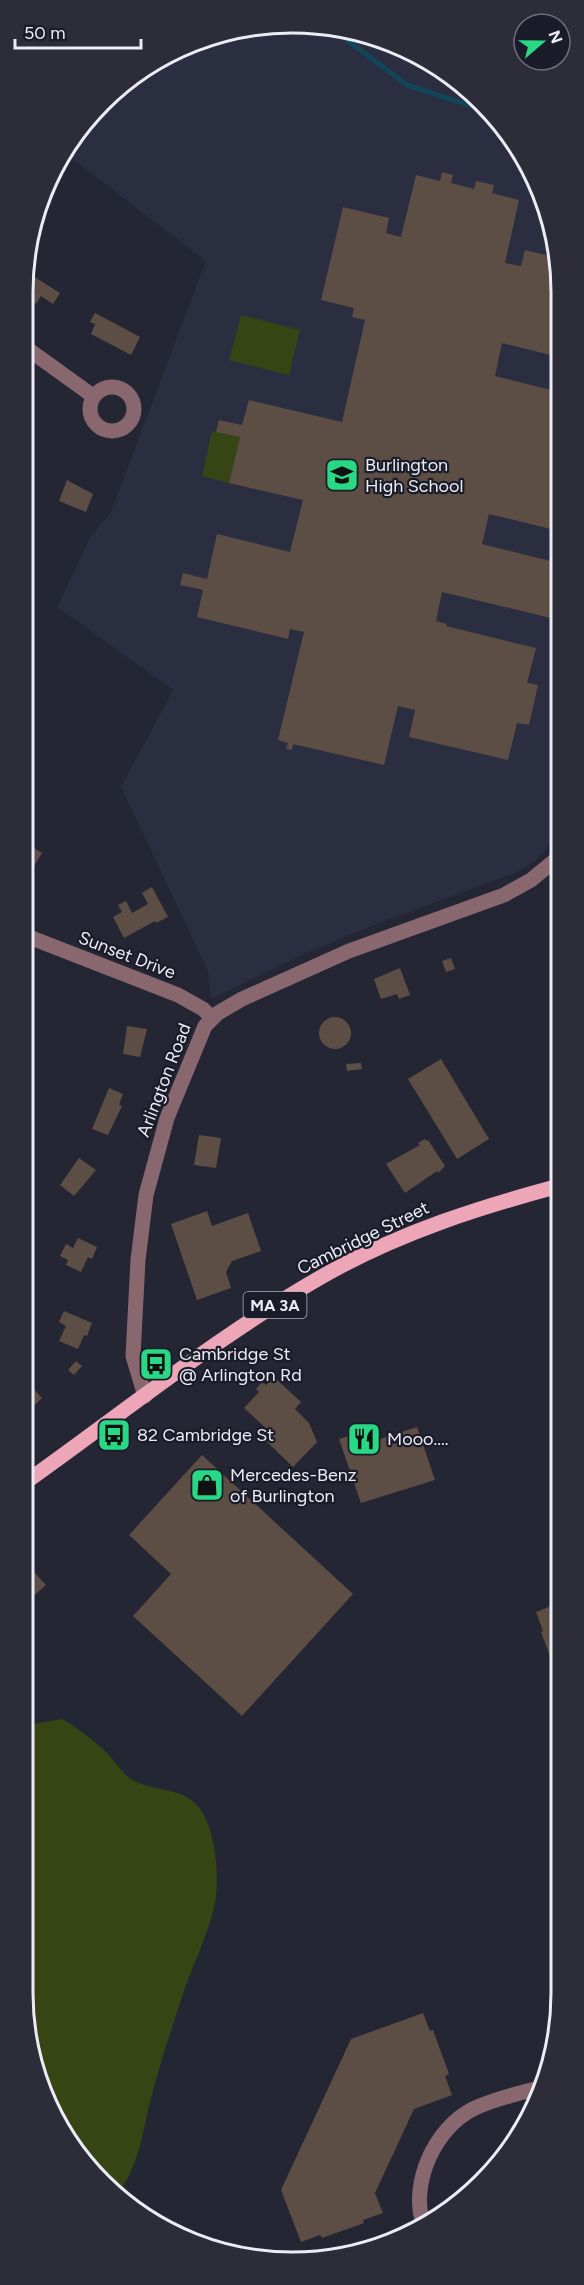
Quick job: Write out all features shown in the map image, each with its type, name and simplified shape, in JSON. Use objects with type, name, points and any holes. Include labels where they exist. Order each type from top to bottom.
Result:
[{"type":"main road","name":"Cambridge Street","points":[[33,1477],[252,1320],[330,1272],[444,1220],[551,1188]]},
{"type":"street","points":[[33,353],[93,396]]},
{"type":"street","name":"Arlington Road","points":[[145,1396],[133,1354],[138,1260],[146,1195],[167,1118],[202,1032],[212,1018],[242,999],[349,951],[504,895],[531,880],[551,864]]},
{"type":"street","name":"Sunset Drive","points":[[33,939],[178,995],[203,1009],[212,1018]]},
{"type":"street","points":[[422,2217],[418,2202],[420,2181],[428,2162],[449,2129],[464,2114],[484,2103],[532,2090]]},
{"type":"shaded area","name":"Burlington High School","points":[[292,33],[326,35],[375,47],[422,68],[463,97],[487,121],[516,162],[537,209],[549,258],[551,292],[551,844],[535,861],[520,871],[372,926],[302,955],[211,999],[208,971],[121,787],[173,690],[57,607],[91,536],[110,514],[206,261],[71,158],[97,121],[121,97],[148,77],[177,60],[225,42],[258,35]]},
{"type":"green space","points":[[241,315],[300,330],[289,375],[229,360]]},
{"type":"green space","points":[[212,431],[240,437],[229,483],[202,476]]},
{"type":"green space","points":[[62,1719],[80,1730],[109,1755],[131,1779],[190,1799],[203,1814],[212,1836],[217,1874],[216,1896],[211,1920],[168,2041],[137,2157],[121,2188],[97,2164],[68,2122],[53,2092],[38,2044],[33,1993],[33,1724]]},
{"type":"building","points":[[442,172],[453,175],[451,183],[474,189],[476,181],[494,185],[492,193],[519,200],[505,263],[521,266],[525,250],[549,256],[549,258],[551,355],[502,343],[495,376],[551,390],[551,529],[489,514],[482,544],[551,561],[551,618],[442,592],[436,621],[447,624],[446,626],[536,648],[527,683],[538,685],[529,725],[517,723],[508,760],[409,737],[415,710],[398,706],[384,765],[293,744],[292,750],[286,749],[288,743],[278,740],[304,632],[290,629],[288,639],[197,617],[203,590],[180,585],[183,573],[207,579],[217,534],[290,552],[303,500],[229,483],[240,437],[216,432],[219,420],[242,425],[249,400],[342,422],[365,320],[352,317],[354,308],[321,300],[343,207],[389,218],[386,233],[401,237],[416,175],[440,181]]},
{"type":"building","points":[[34,277],[60,293],[53,304],[41,296],[36,304],[33,302]]},
{"type":"building","points":[[95,313],[140,337],[131,355],[91,334],[95,324],[90,322]]},
{"type":"building","points":[[67,480],[93,494],[86,512],[59,501]]},
{"type":"building","points":[[33,848],[42,853],[33,867]]},
{"type":"building","points":[[152,887],[168,917],[156,923],[155,921],[124,938],[113,917],[122,912],[118,905],[126,901],[132,913],[148,904],[142,893]]},
{"type":"building","points":[[451,958],[455,969],[446,972],[442,961]]},
{"type":"building","points":[[400,968],[410,995],[399,999],[397,994],[381,999],[374,979]]},
{"type":"building","points":[[335,1017],[346,1022],[351,1033],[346,1044],[335,1049],[324,1044],[319,1033],[324,1022]]},
{"type":"building","points":[[127,1026],[147,1029],[140,1057],[123,1054]]},
{"type":"building","points":[[441,1059],[489,1139],[457,1159],[408,1079]]},
{"type":"building","points":[[361,1063],[362,1069],[347,1071],[346,1064]]},
{"type":"building","points":[[109,1088],[123,1094],[119,1105],[122,1106],[108,1135],[92,1129]]},
{"type":"building","points":[[199,1135],[221,1138],[216,1168],[194,1165]]},
{"type":"building","points":[[425,1139],[428,1140],[445,1166],[438,1173],[437,1171],[405,1193],[386,1164],[420,1145],[418,1143]]},
{"type":"building","points":[[79,1158],[96,1170],[74,1196],[60,1185]]},
{"type":"building","points":[[207,1211],[212,1226],[248,1213],[261,1251],[232,1261],[226,1272],[231,1288],[197,1300],[171,1224]]},
{"type":"building","points":[[78,1238],[97,1247],[92,1259],[88,1257],[81,1272],[66,1265],[68,1260],[60,1256],[66,1244],[73,1248]]},
{"type":"building","points":[[64,1311],[92,1323],[78,1349],[59,1341],[66,1326],[59,1322]]},
{"type":"building","points":[[76,1361],[82,1366],[74,1375],[68,1370]]},
{"type":"building","points":[[274,1377],[301,1402],[295,1409],[309,1423],[317,1442],[293,1467],[265,1440],[271,1433],[244,1408],[259,1392],[256,1389],[262,1382],[266,1385]]},
{"type":"building","points":[[33,1388],[42,1398],[33,1407]]},
{"type":"building","points":[[417,1427],[435,1480],[361,1503],[339,1439],[373,1428],[377,1440]]},
{"type":"building","points":[[202,1455],[353,1594],[242,1716],[133,1616],[171,1574],[129,1535]]},
{"type":"building","points":[[33,1571],[46,1585],[33,1596]]},
{"type":"building","points":[[551,1606],[551,1659],[541,1632],[543,1631],[536,1612]]},
{"type":"building","points":[[423,2013],[430,2031],[433,2030],[449,2074],[445,2076],[452,2095],[414,2109],[375,2193],[383,2213],[363,2220],[364,2223],[322,2238],[320,2235],[301,2242],[281,2190],[351,2039]]},
{"type":"waterway","points":[[345,38],[407,85],[472,106]]},
{"type":"place","name":"Burlington High School","points":[[342,475]]},
{"type":"place","name":"Cambridge St @ Arlington Rd","points":[[156,1364]]},
{"type":"place","name":"82 Cambridge St","points":[[114,1435]]},
{"type":"place","name":"Mooo....","points":[[364,1439]]},
{"type":"place","name":"Mercedes-Benz of Burlington","points":[[207,1485]]}]
